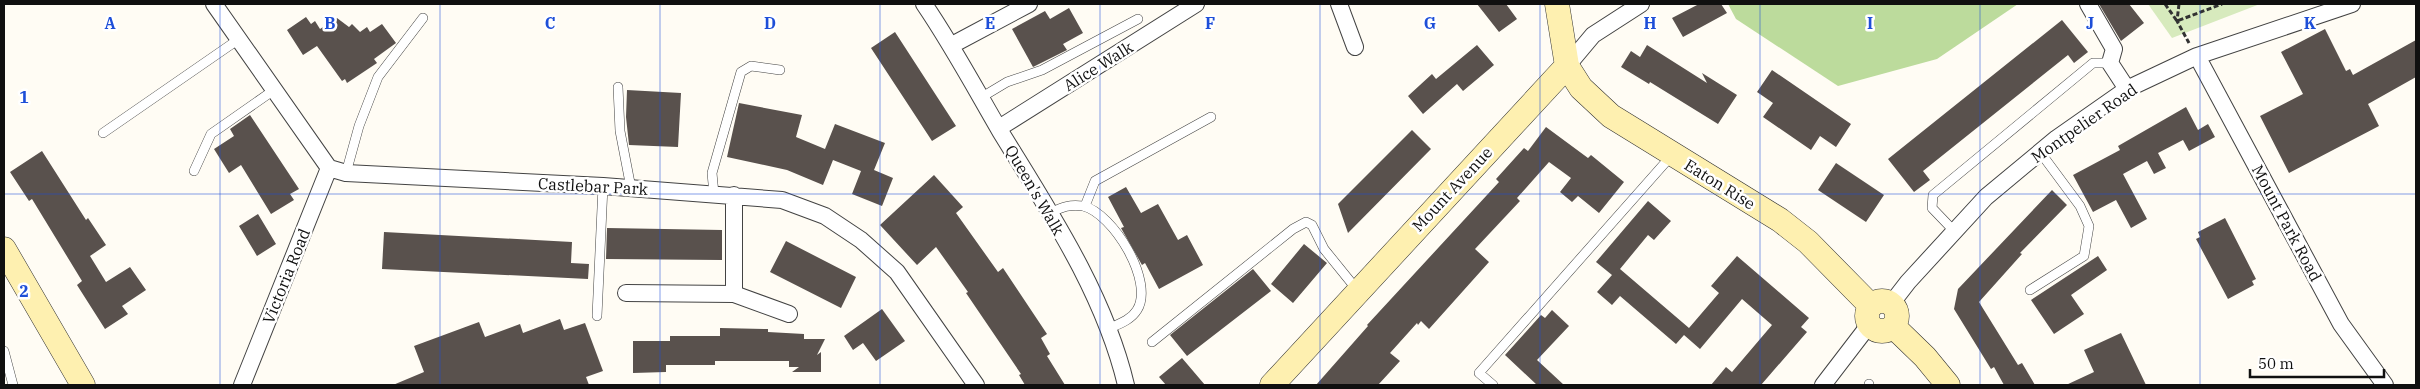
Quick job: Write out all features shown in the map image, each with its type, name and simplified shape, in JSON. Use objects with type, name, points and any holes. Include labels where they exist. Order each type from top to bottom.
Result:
[{"type":"street","points":[[214,4],[329,168]]},
{"type":"street","name":"Queen's Walk","points":[[924,4],[952,45],[1050,213],[1108,329],[1126,385]]},
{"type":"street","points":[[952,45],[1029,4]]},
{"type":"street","name":"Alice Walk","points":[[999,128],[1196,4]]},
{"type":"street","points":[[1339,4],[1354,47]]},
{"type":"street","points":[[1557,4],[1567,66]]},
{"type":"street","name":"Mount Avenue","points":[[1272,385],[1567,66],[1593,35],[1641,4]]},
{"type":"street","points":[[2088,4],[2114,49],[2110,63],[2127,89]]},
{"type":"street","name":"Montpelier Road","points":[[1823,385],[1877,311],[1908,282],[1986,197],[2040,152],[2127,89],[2197,56],[2352,4]]},
{"type":"street","name":"Mount Park Road","points":[[2197,56],[2341,324],[2385,385]]},
{"type":"street","name":"Eaton Rise","points":[[1567,66],[1581,88],[1611,116],[1780,220],[1849,282],[1877,311]]},
{"type":"street","name":"Castlebar Park","points":[[329,168],[346,173],[603,186],[782,200],[825,216],[861,240],[897,272],[976,385]]},
{"type":"street","name":"Victoria Road","points":[[242,385],[329,168]]},
{"type":"street","points":[[734,195],[734,294]]},
{"type":"street","points":[[4,249],[83,385]]},
{"type":"street","points":[[626,293],[734,294],[789,314]]},
{"type":"street","points":[[1877,311],[1880,332],[1894,327],[1925,358],[1948,385]]},
{"type":"lane","points":[[346,173],[359,126],[378,77],[423,18]]},
{"type":"lane","points":[[982,97],[1008,82],[1042,70],[1138,19]]},
{"type":"lane","points":[[103,133],[239,39]]},
{"type":"lane","points":[[1955,232],[1932,208],[1933,195],[2093,63],[2110,63]]},
{"type":"lane","points":[[714,194],[712,173],[741,72],[751,66],[780,70]]},
{"type":"lane","points":[[618,87],[620,131],[631,188]]},
{"type":"lane","points":[[194,171],[211,134],[274,90]]},
{"type":"lane","points":[[1085,206],[1095,181],[1211,117]]},
{"type":"lane","points":[[2030,290],[2084,256],[2089,226],[2080,206],[2040,152]]},
{"type":"lane","points":[[1493,385],[1479,373],[1673,154]]},
{"type":"lane","points":[[597,316],[603,186]]},
{"type":"lane","points":[[1050,213],[1066,205],[1085,206],[1101,215],[1113,226],[1139,272],[1142,289],[1138,309],[1127,320],[1108,329]]},
{"type":"lane","points":[[1152,342],[1293,228],[1306,222],[1312,225],[1324,249],[1358,292]]},
{"type":"lane","points":[[4,351],[13,385]]},
{"type":"path","points":[[2165,4],[2197,56]]},
{"type":"path","points":[[2177,21],[2179,4]]},
{"type":"path","points":[[2177,21],[2222,4]]},
{"type":"green space","points":[[1728,4],[2018,4],[1937,59],[1838,86],[1736,19]]},
{"type":"green space","points":[[2148,4],[2260,4],[2172,38]]},
{"type":"building","points":[[1477,4],[1506,4],[1517,19],[1499,32]]},
{"type":"building","points":[[1699,4],[1721,4],[1727,13],[1683,37],[1672,18]]},
{"type":"building","points":[[2099,4],[2129,4],[2144,23],[2121,41]]},
{"type":"building","points":[[1069,8],[1083,33],[1063,44],[1067,50],[1033,67],[1012,29],[1045,11],[1050,19]]},
{"type":"building","points":[[306,17],[311,24],[315,21],[320,29],[337,18],[349,27],[352,24],[360,32],[367,27],[370,32],[382,24],[396,43],[374,59],[377,63],[347,83],[345,79],[342,81],[317,46],[303,55],[287,30]]},
{"type":"building","points":[[2062,20],[2088,52],[2074,63],[2068,55],[1923,171],[1930,180],[1914,192],[1888,159]]},
{"type":"building","points":[[2325,29],[2346,71],[2350,69],[2353,75],[2416,40],[2416,77],[2368,104],[2379,126],[2289,173],[2260,116],[2303,94],[2281,52]]},
{"type":"building","points":[[895,32],[956,126],[932,141],[871,48]]},
{"type":"building","points":[[1477,45],[1494,65],[1463,91],[1457,84],[1423,114],[1408,96],[1432,74],[1436,79]]},
{"type":"building","points":[[1647,45],[1707,83],[1702,73],[1737,95],[1718,124],[1650,82],[1649,84],[1621,67],[1631,51],[1640,57]]},
{"type":"building","points":[[1772,70],[1851,124],[1836,147],[1820,136],[1811,150],[1763,117],[1773,103],[1757,92]]},
{"type":"building","points":[[627,90],[681,93],[678,147],[629,145],[626,117]]},
{"type":"building","points":[[739,103],[802,115],[796,137],[825,149],[835,124],[885,143],[874,170],[893,178],[882,206],[852,194],[861,171],[833,160],[823,185],[787,170],[727,157]]},
{"type":"building","points":[[2186,107],[2198,130],[2208,124],[2215,137],[2189,151],[2183,140],[2158,153],[2166,168],[2154,174],[2147,161],[2123,174],[2147,219],[2131,228],[2116,200],[2093,212],[2073,175],[2120,150],[2118,146]]},
{"type":"building","points":[[250,115],[299,189],[290,194],[294,200],[271,214],[241,165],[229,173],[214,149],[234,136],[230,129]]},
{"type":"building","points":[[1546,127],[1588,158],[1591,155],[1624,182],[1599,213],[1578,196],[1572,202],[1560,192],[1571,178],[1549,162],[1517,198],[1520,201],[1475,249],[1489,262],[1429,329],[1421,321],[1418,325],[1417,323],[1390,353],[1400,361],[1378,385],[1316,385],[1367,325],[1499,182],[1496,179],[1524,148],[1528,151]]},
{"type":"building","points":[[1412,130],[1431,149],[1348,233],[1338,204]]},
{"type":"building","points":[[42,151],[86,220],[88,218],[106,245],[90,256],[106,282],[130,267],[146,290],[122,306],[128,314],[105,329],[77,285],[82,281],[32,199],[29,201],[10,172]]},
{"type":"building","points":[[1836,163],[1884,195],[1866,222],[1818,190]]},
{"type":"building","points":[[934,175],[963,207],[956,213],[998,272],[1003,268],[1047,334],[1041,338],[1050,354],[1047,356],[1065,385],[1025,385],[1019,375],[1021,374],[966,293],[968,292],[936,247],[917,265],[880,225]]},
{"type":"building","points":[[1126,187],[1141,213],[1158,204],[1178,240],[1187,235],[1203,265],[1159,289],[1145,263],[1142,265],[1121,228],[1124,227],[1108,197]]},
{"type":"building","points":[[2052,190],[2067,205],[2020,253],[2022,254],[1979,302],[2018,365],[2022,363],[2035,385],[2004,385],[1994,367],[1991,369],[1954,309],[1958,289]]},
{"type":"building","points":[[1648,201],[1671,221],[1654,240],[1648,235],[1620,269],[1689,328],[1719,293],[1711,286],[1737,256],[1809,318],[1801,327],[1807,332],[1761,385],[1711,385],[1726,367],[1732,372],[1772,325],[1742,299],[1700,349],[1684,335],[1676,344],[1620,296],[1612,305],[1597,292],[1612,275],[1596,262]]},
{"type":"building","points":[[258,214],[276,244],[257,256],[239,226]]},
{"type":"building","points":[[2225,218],[2256,279],[2252,281],[2254,285],[2228,299],[2196,239],[2200,237],[2198,232]]},
{"type":"building","points":[[607,228],[722,230],[722,260],[606,259]]},
{"type":"building","points":[[384,232],[572,242],[571,263],[589,264],[588,279],[382,269]]},
{"type":"building","points":[[786,241],[856,277],[841,308],[770,272]]},
{"type":"building","points":[[1304,244],[1327,263],[1293,303],[1271,284]]},
{"type":"building","points":[[2098,256],[2107,270],[2071,295],[2084,314],[2054,334],[2031,300]]},
{"type":"building","points":[[1253,269],[1271,291],[1187,356],[1170,335]]},
{"type":"building","points":[[882,309],[905,341],[876,361],[863,343],[853,350],[844,336]]},
{"type":"building","points":[[1552,310],[1569,326],[1537,360],[1564,385],[1537,385],[1505,355],[1541,315],[1545,318]]},
{"type":"building","points":[[560,319],[564,330],[585,323],[603,371],[586,377],[589,385],[393,385],[424,372],[414,346],[479,322],[485,337],[520,324],[523,333]]},
{"type":"building","points":[[720,328],[768,329],[768,332],[804,334],[804,339],[825,339],[817,355],[821,352],[821,372],[792,372],[799,367],[789,367],[789,361],[715,361],[715,365],[666,365],[666,372],[633,373],[633,341],[670,341],[670,336],[720,336]]},
{"type":"building","points":[[2121,333],[2146,385],[2066,385],[2094,372],[2084,350]]},
{"type":"building","points":[[1182,358],[1205,385],[1166,385],[1159,377]]}]
